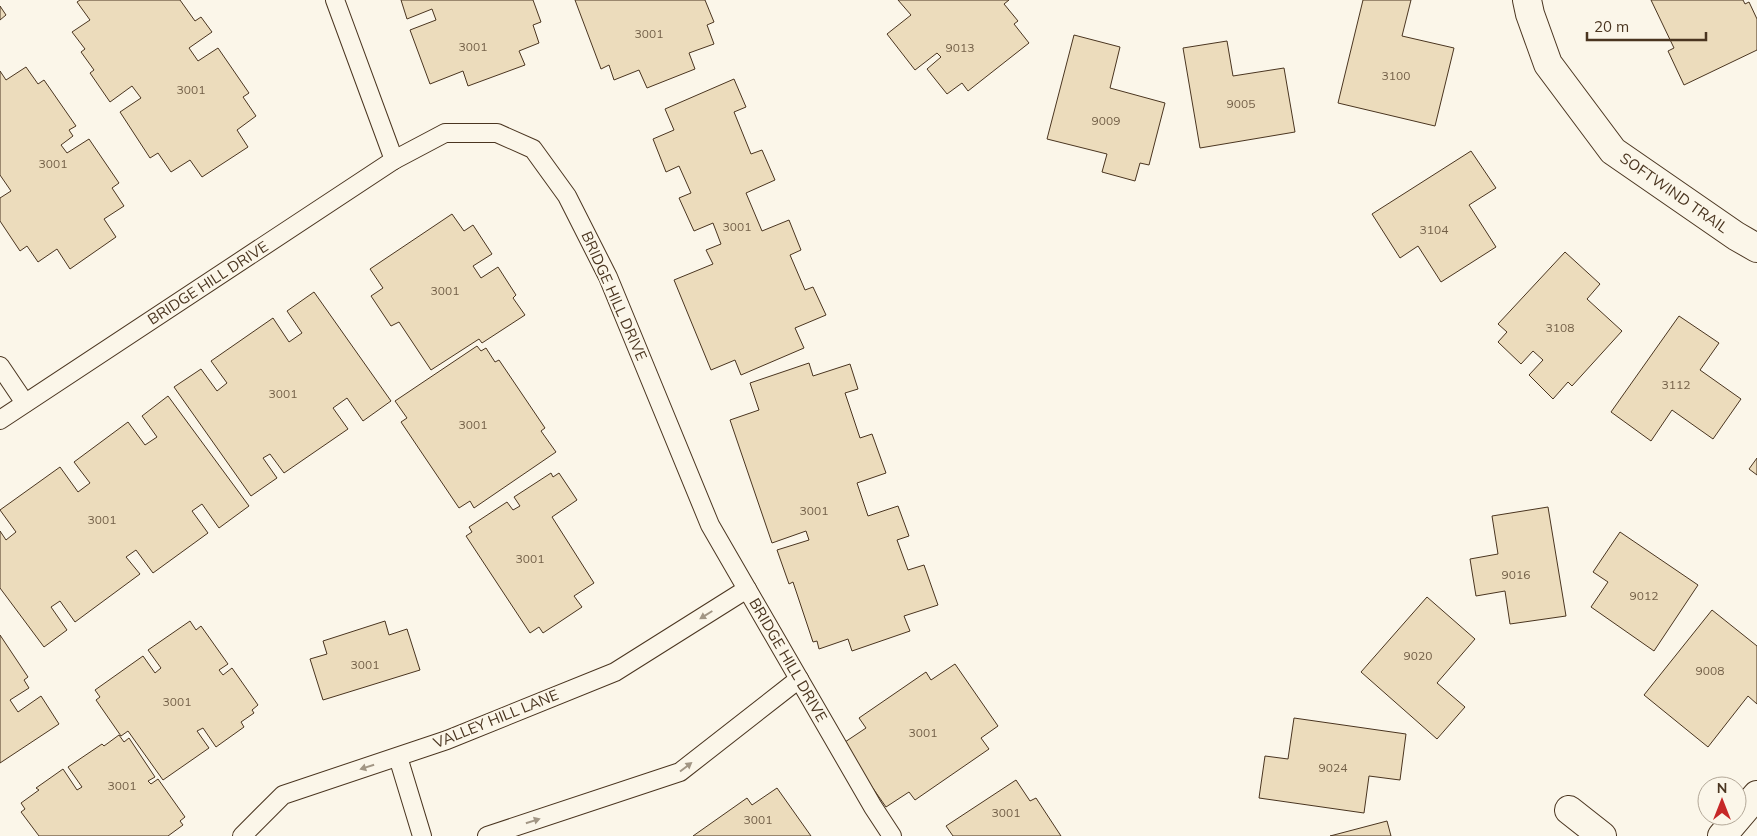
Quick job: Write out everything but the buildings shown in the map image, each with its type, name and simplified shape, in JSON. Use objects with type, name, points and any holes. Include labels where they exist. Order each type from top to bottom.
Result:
[{"type":"street","name":"SOFTWIND TRAIL","points":[[1527,0],[1530,14],[1548,64],[1613,151],[1736,236],[1757,248]]},
{"type":"street","points":[[1722,836],[1757,795]]},
{"type":"street","points":[[1569,810],[1602,836]]},
{"type":"lane","points":[[335,0],[394,160]]},
{"type":"lane","name":"BRIDGE HILL DRIVE","points":[[0,420],[394,160],[445,134],[497,134],[533,149],[567,196],[608,276],[710,525],[873,807],[892,836]]},
{"type":"lane","points":[[0,366],[25,403]]},
{"type":"lane","name":"VALLEY HILL LANE","points":[[242,836],[283,795],[447,740],[615,672],[747,589]]},
{"type":"lane","points":[[487,836],[680,772],[799,679]]},
{"type":"lane","points":[[398,757],[422,836]]}]
